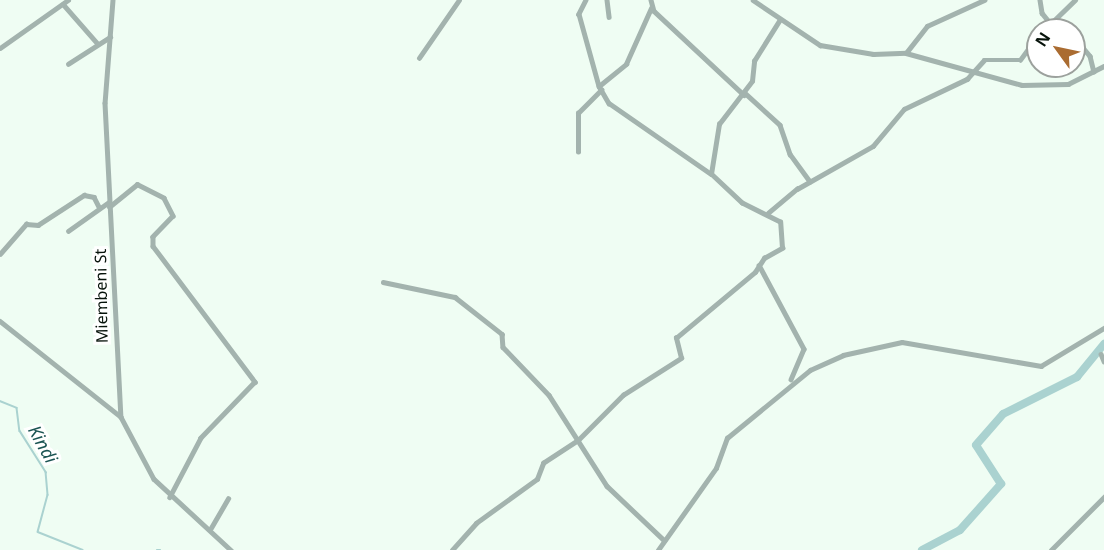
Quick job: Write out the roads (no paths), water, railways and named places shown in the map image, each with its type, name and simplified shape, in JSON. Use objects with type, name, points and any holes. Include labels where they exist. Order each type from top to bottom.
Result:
[{"type":"street","points":[[0,48],[68,0]]},
{"type":"street","name":"Miembeni St","points":[[113,0],[105,103],[121,417],[144,464],[170,497],[211,528],[231,550]]},
{"type":"street","points":[[419,58],[459,0]]},
{"type":"street","points":[[452,550],[476,523],[537,479],[543,463],[578,440],[623,395],[681,358],[676,338],[759,264],[782,248],[781,225],[768,213],[742,202],[711,174],[620,115],[600,88],[579,14],[586,0]]},
{"type":"street","points":[[608,0],[609,17]]},
{"type":"street","points":[[578,152],[578,113],[626,64],[651,8],[651,0]]},
{"type":"street","points":[[753,0],[779,21],[840,50],[906,53],[971,73],[1048,86],[1081,81],[1104,66]]},
{"type":"street","points":[[906,53],[927,26],[984,0]]},
{"type":"street","points":[[1040,0],[1046,18]]},
{"type":"street","points":[[1057,18],[1076,0]]},
{"type":"street","points":[[63,4],[98,44]]},
{"type":"street","points":[[651,8],[780,125],[790,154],[810,182]]},
{"type":"street","points":[[711,174],[719,124],[744,94],[753,79],[754,61],[779,21]]},
{"type":"street","points":[[68,64],[110,37]]},
{"type":"street","points":[[1086,51],[1091,57],[1094,72]]},
{"type":"street","points":[[768,213],[810,182],[873,146],[904,109],[971,73],[987,59],[1020,60],[1026,52]]},
{"type":"street","points":[[68,231],[99,207],[109,205],[137,184],[164,198],[173,216],[153,237],[153,246],[255,382],[201,438],[170,497]]},
{"type":"street","points":[[0,254],[26,224],[38,225],[86,194],[99,207]]},
{"type":"street","points":[[759,264],[804,349],[791,380]]},
{"type":"street","points":[[382,282],[457,298],[501,334],[503,347],[549,395],[615,497],[664,540]]},
{"type":"street","points":[[0,321],[121,417]]},
{"type":"street","points":[[658,550],[716,468],[727,438],[791,380],[843,355],[902,342],[1041,366],[1104,328]]},
{"type":"street","points":[[1101,354],[1104,361]]},
{"type":"street","points":[[1051,550],[1104,496]]},
{"type":"street","points":[[211,528],[228,499]]},
{"type":"waterway","points":[[922,550],[960,530],[1001,484],[976,445],[1003,414],[1077,377],[1104,344]]},
{"type":"waterway","name":"Kindi","points":[[0,401],[17,408],[20,431],[46,472],[48,495],[38,532],[83,550]]}]
